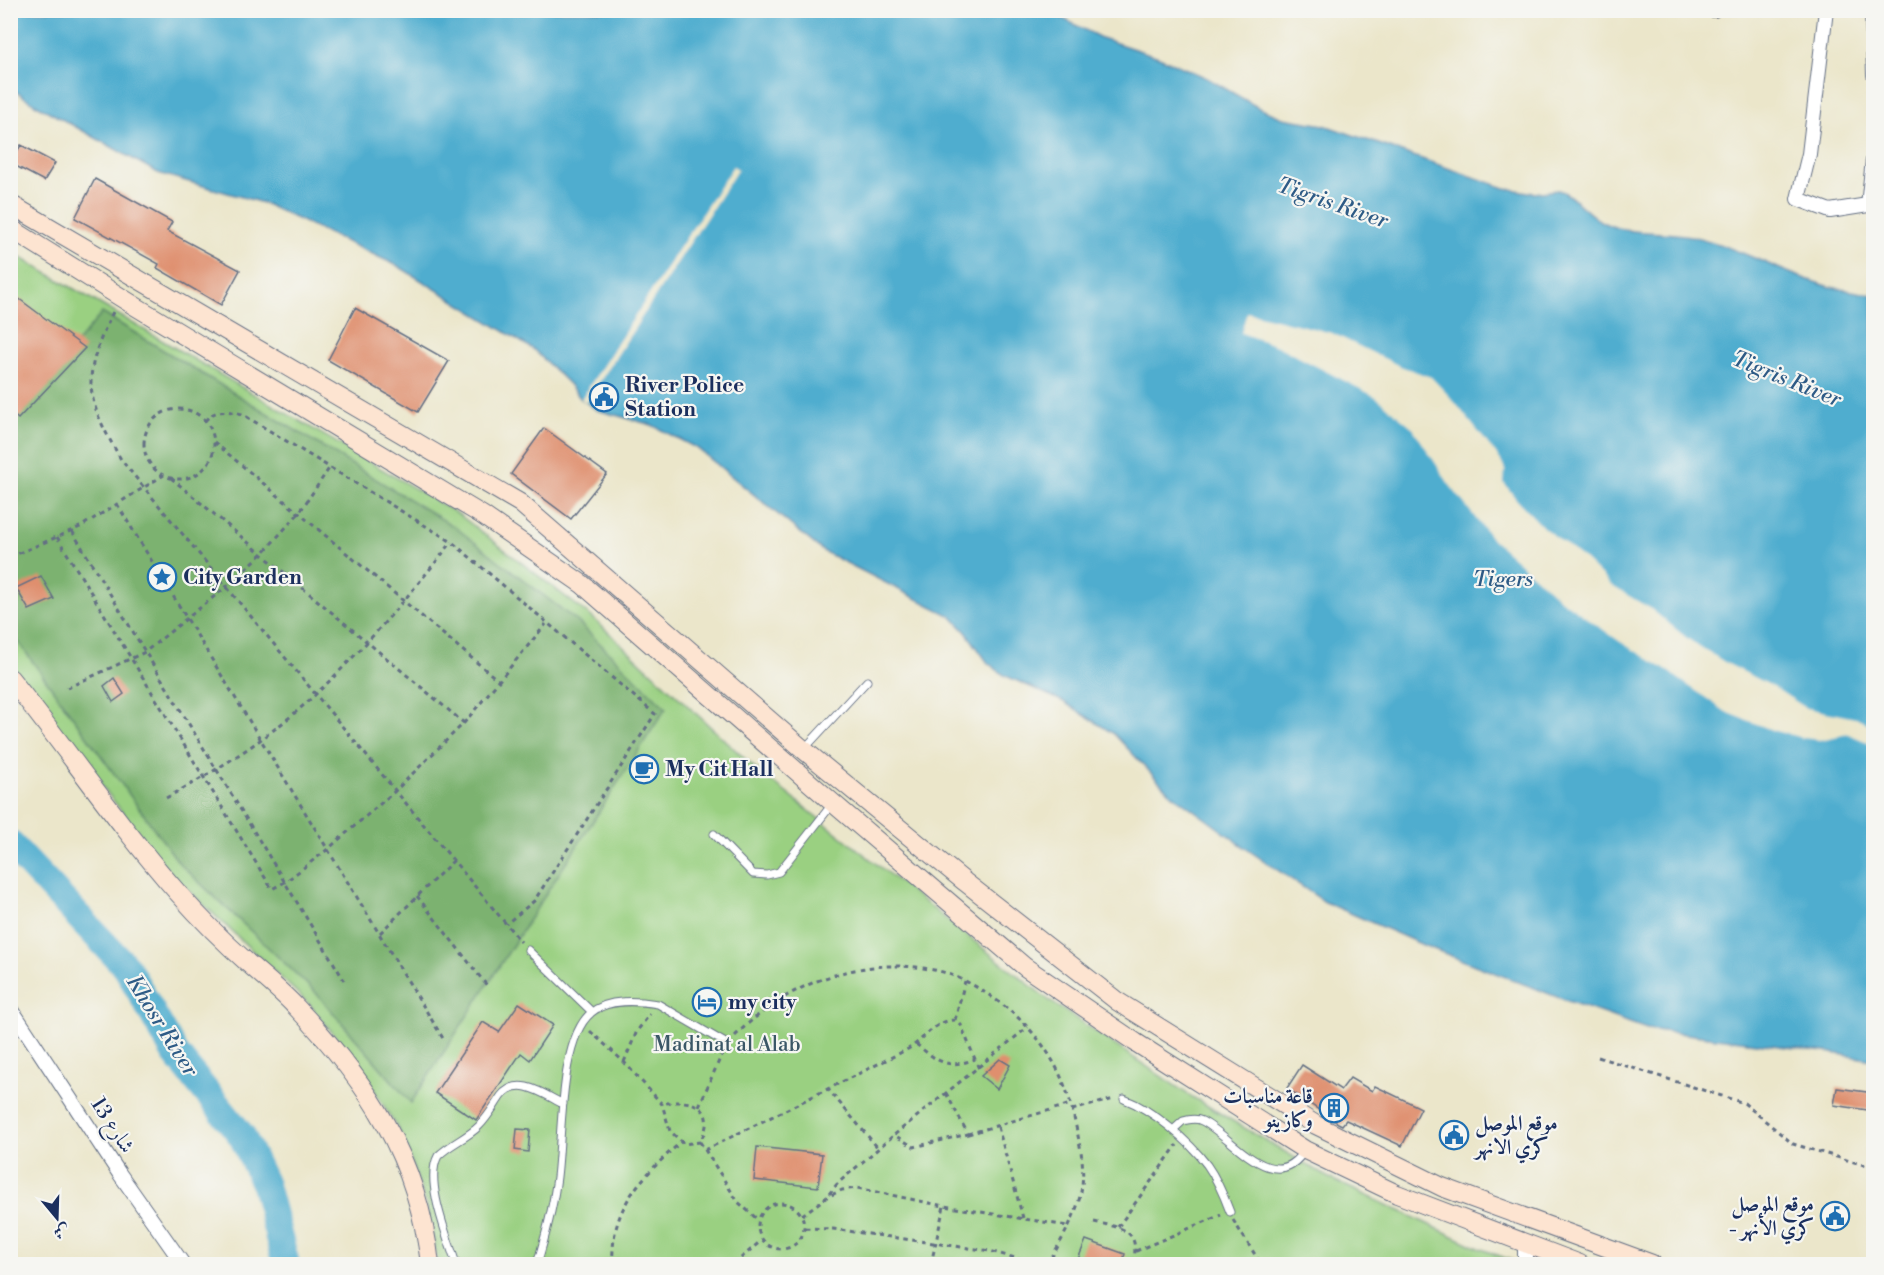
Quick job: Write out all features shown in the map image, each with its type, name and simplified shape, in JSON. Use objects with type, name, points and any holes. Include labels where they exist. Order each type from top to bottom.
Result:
[{"type":"main road","points":[[10,204],[520,503],[804,750],[965,882],[1117,1001],[1316,1125],[1442,1186],[1652,1264]]},
{"type":"main road","points":[[10,228],[482,515],[582,584],[1025,967],[1136,1042],[1305,1150],[1397,1194],[1580,1264]]},
{"type":"main road","points":[[125,300],[141,282]]},
{"type":"main road","points":[[10,678],[110,811],[163,876],[214,931],[295,1006],[347,1064],[369,1094],[387,1124],[413,1188],[422,1222],[429,1264]]},
{"type":"main road","points":[[949,902],[965,882]]},
{"type":"street","points":[[1698,10],[1714,10]]},
{"type":"street","points":[[1826,10],[1809,154],[1798,200],[1830,211],[1868,205],[1874,151]]},
{"type":"street","points":[[1872,10],[1874,75]]},
{"type":"street","name":"شارع 13","points":[[10,1007],[119,1173],[183,1264]]},
{"type":"street","points":[[1525,1244],[1525,1264]]},
{"type":"lane","points":[[804,750],[867,681]]},
{"type":"lane","points":[[714,834],[753,874],[767,875],[779,872],[833,803]]},
{"type":"lane","points":[[528,950],[592,1012]]},
{"type":"lane","points":[[537,1264],[547,1232],[556,1184],[570,1053],[582,1024],[592,1012],[618,1003],[658,1004],[727,1044]]},
{"type":"lane","points":[[456,1264],[439,1207],[434,1181],[434,1167],[438,1156],[482,1124],[505,1091],[511,1087],[525,1086],[563,1104]]},
{"type":"lane","points":[[1124,1099],[1140,1105],[1173,1130],[1208,1166],[1230,1212]]},
{"type":"lane","points":[[1173,1130],[1183,1121],[1201,1120],[1248,1156],[1267,1167],[1288,1165],[1305,1150]]},
{"type":"path","points":[[125,300],[100,339],[92,362],[90,385],[95,408],[122,461],[528,950]]},
{"type":"path","points":[[171,478],[190,477],[200,472],[213,453],[214,441],[211,430],[196,413],[173,410],[162,413],[153,420],[144,441],[149,463],[157,471],[171,478],[464,723]]},
{"type":"path","points":[[205,421],[209,415],[221,411],[242,414],[452,542],[655,714],[534,901],[506,924]]},
{"type":"path","points":[[214,441],[499,681]]},
{"type":"path","points":[[67,688],[145,652],[188,620],[262,554],[299,513],[330,467]]},
{"type":"path","points":[[10,557],[72,531],[164,475]]},
{"type":"path","points":[[117,504],[444,1040]]},
{"type":"path","points":[[72,531],[344,980]]},
{"type":"path","points":[[57,537],[272,889],[285,882],[328,849],[395,791],[464,723],[547,623]]},
{"type":"path","points":[[166,798],[217,770],[261,739],[316,695],[368,642],[452,542]]},
{"type":"path","points":[[380,933],[454,860]]},
{"type":"path","points":[[417,896],[488,987]]},
{"type":"path","points":[[699,1107],[727,1044],[761,1012],[785,996],[814,982],[848,970],[876,966],[930,969],[965,981],[1012,1012],[1028,1027],[1050,1053],[1059,1070],[1071,1104],[1081,1152],[1083,1176],[1077,1206],[1048,1264]]},
{"type":"path","points":[[955,1020],[965,981]]},
{"type":"path","points":[[624,1062],[637,1031],[658,1004]]},
{"type":"path","points":[[705,1150],[916,1044],[941,1022],[955,1020],[961,1025],[979,1068]]},
{"type":"path","points":[[582,1024],[624,1062],[662,1104],[670,1131],[681,1142],[691,1144],[700,1142]]},
{"type":"path","points":[[827,1197],[878,1148],[1028,1027]]},
{"type":"path","points":[[916,1044],[934,1059],[947,1064],[961,1064],[975,1059]]},
{"type":"path","points":[[1598,1057],[1744,1103],[1793,1144],[1874,1168]]},
{"type":"path","points":[[827,1088],[878,1148]]},
{"type":"path","points":[[946,1093],[968,1134]]},
{"type":"path","points":[[1072,1110],[1111,1099],[1124,1099]]},
{"type":"path","points":[[662,1104],[682,1101],[692,1102],[699,1107],[706,1117],[707,1124],[700,1142]]},
{"type":"path","points":[[894,1135],[914,1147],[998,1126],[1071,1104]]},
{"type":"path","points":[[998,1126],[1023,1218]]},
{"type":"path","points":[[1118,1227],[1181,1138]]},
{"type":"path","points":[[613,1264],[615,1227],[633,1190],[681,1142]]},
{"type":"path","points":[[700,1142],[738,1202],[758,1220]]},
{"type":"path","points":[[802,1215],[827,1197],[842,1190],[857,1188],[944,1206],[1068,1226]]},
{"type":"path","points":[[778,1203],[792,1205],[802,1215],[805,1228],[799,1241],[788,1249],[774,1249],[762,1240],[758,1220],[765,1209],[778,1203]]},
{"type":"path","points":[[931,1264],[944,1206]]},
{"type":"path","points":[[1136,1251],[1230,1212],[1234,1223],[1261,1264]]},
{"type":"path","points":[[1094,1222],[1118,1227],[1131,1235],[1136,1251],[1133,1264]]},
{"type":"path","points":[[805,1228],[833,1228],[990,1251],[1036,1264]]},
{"type":"path","points":[[734,1264],[762,1240]]},
{"type":"green space","name":"Madinat al Alab","points":[[11,252],[457,513],[593,618],[756,769],[1050,1001],[1189,1095],[1329,1178],[1479,1248],[1521,1264],[438,1264],[426,1204],[402,1136],[361,1068],[310,1005],[170,873],[11,670]]},
{"type":"green space","points":[[102,313],[455,527],[578,622],[666,708],[411,1103],[316,993],[179,863],[11,632],[11,400],[38,389]]},
{"type":"water","name":"Tigers","points":[[11,11],[1048,11],[1101,38],[1159,57],[1207,78],[1259,108],[1283,118],[1324,125],[1505,188],[1534,193],[1558,190],[1569,195],[1599,221],[1615,227],[1639,232],[1699,238],[1731,248],[1808,280],[1830,287],[1873,295],[1873,1060],[1647,1029],[1423,945],[1325,902],[1169,792],[1114,734],[1064,702],[1004,675],[988,663],[966,632],[951,616],[823,551],[698,449],[652,425],[597,410],[581,399],[533,349],[398,266],[263,203],[158,173],[35,104],[11,88]]},
{"type":"pier","points":[[733,166],[738,169],[586,403],[581,399]]},
{"type":"pier","points":[[1247,312],[1332,333],[1400,366],[1431,377],[1453,400],[1500,459],[1505,470],[1504,483],[1517,500],[1544,528],[1583,558],[1612,586],[1651,609],[1688,639],[1726,663],[1772,686],[1806,708],[1860,719],[1873,727],[1873,748],[1867,742],[1848,734],[1820,740],[1803,738],[1772,730],[1726,712],[1669,672],[1619,641],[1560,599],[1491,538],[1449,484],[1412,427],[1376,397],[1277,346],[1241,333]]},
{"type":"building","points":[[21,145],[55,163],[44,181],[10,163]]},
{"type":"building","points":[[95,179],[172,222],[167,231],[240,270],[221,305],[157,268],[159,264],[75,218]]},
{"type":"building","points":[[10,292],[85,348],[18,419],[10,412]]},
{"type":"building","points":[[355,308],[449,361],[418,412],[328,360]]},
{"type":"building","points":[[544,428],[607,474],[571,519],[511,474]]},
{"type":"building","points":[[41,576],[54,599],[29,610],[16,588]]},
{"type":"building","points":[[114,678],[124,694],[113,702],[104,686]]},
{"type":"building","points":[[703,994],[712,1004],[702,1010],[694,1001]]},
{"type":"building","points":[[519,1003],[553,1025],[530,1060],[521,1053],[476,1120],[435,1093],[483,1022],[499,1032]]},
{"type":"building","points":[[1000,1059],[1010,1065],[997,1089],[981,1076]]},
{"type":"building","points":[[1302,1065],[1341,1090],[1350,1078],[1372,1091],[1375,1086],[1421,1108],[1402,1146],[1346,1120],[1342,1125],[1338,1123],[1287,1088]]},
{"type":"building","points":[[1837,1088],[1874,1093],[1874,1111],[1834,1105]]},
{"type":"building","points":[[517,1129],[530,1130],[528,1152],[515,1150]]},
{"type":"building","points":[[757,1147],[822,1154],[818,1187],[754,1180]]},
{"type":"building","points":[[1086,1240],[1125,1254],[1122,1264],[1076,1264]]},
{"type":"waterway","name":"Khosr River","points":[[10,844],[127,968],[175,1053],[242,1136],[265,1185],[286,1264]]},
{"type":"place","name":"River Police Station","points":[[604,397]]},
{"type":"place","name":"City Garden","points":[[162,577]]},
{"type":"place","name":"My Cit Hall","points":[[644,769]]},
{"type":"place","name":"my city","points":[[707,1002]]},
{"type":"place","name":"قاعة مناسبات وكازينو","points":[[1334,1108]]},
{"type":"place","name":"موقع الموصل كري الانهر","points":[[1454,1135]]},
{"type":"place","name":"موقع الموصل - كري الأنهر","points":[[1835,1216]]},
{"type":"water label","name":"Tigris River","points":[[1333,202]]},
{"type":"water label","name":"Tigris River","points":[[1787,378]]}]
